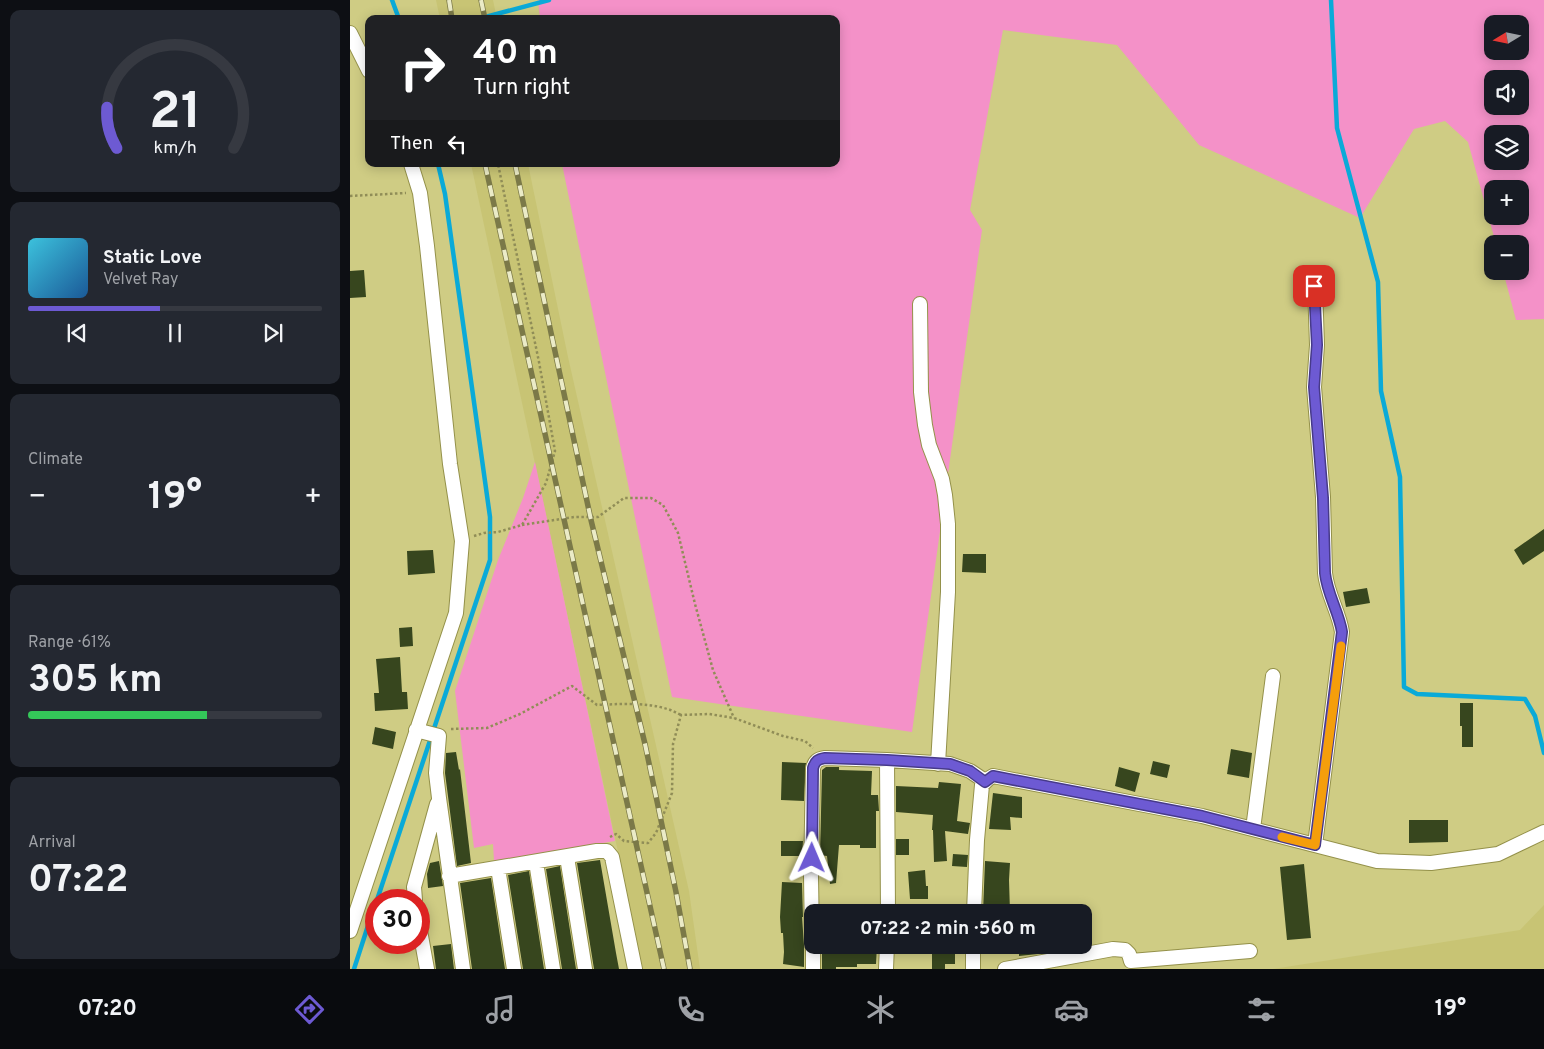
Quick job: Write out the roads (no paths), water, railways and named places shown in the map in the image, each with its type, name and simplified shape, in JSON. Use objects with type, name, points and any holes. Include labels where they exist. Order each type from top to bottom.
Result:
[{"type":"street","points":[[350,33],[365,63]]},
{"type":"street","points":[[350,931],[456,612],[462,541],[450,464],[434,300],[420,193],[413,167]]},
{"type":"street","points":[[1314,286],[1317,345],[1314,387],[1323,498],[1325,573],[1326,582],[1342,632],[1315,845]]},
{"type":"street","points":[[920,304],[921,392],[925,425],[929,445],[942,479],[948,524],[948,592],[938,764]]},
{"type":"street","points":[[1253,829],[1273,676]]},
{"type":"street","points":[[416,730],[437,735],[436,773],[463,969]]},
{"type":"street","points":[[811,904],[813,768],[819,759],[887,760],[950,764],[970,771],[985,782]]},
{"type":"street","points":[[887,760],[888,904]]},
{"type":"street","points":[[974,904],[982,785],[993,776],[1202,816],[1377,861],[1431,863],[1498,854],[1544,832]]},
{"type":"street","points":[[414,889],[439,798]]},
{"type":"street","points":[[449,876],[607,852],[612,857],[635,969]]},
{"type":"street","points":[[568,857],[585,969]]},
{"type":"street","points":[[536,862],[553,969]]},
{"type":"street","points":[[498,868],[514,969]]},
{"type":"street","points":[[1005,969],[1035,966],[1120,948],[1129,954],[1132,965],[1193,962],[1250,951]]},
{"type":"street","points":[[424,954],[427,969]]},
{"type":"street","points":[[813,954],[813,969]]},
{"type":"street","points":[[886,969],[887,954]]},
{"type":"street","points":[[973,954],[973,969]]},
{"type":"waterway","points":[[392,0],[398,15]]},
{"type":"waterway","points":[[493,15],[549,0]]},
{"type":"waterway","points":[[1331,0],[1337,128],[1378,282],[1381,391],[1400,477],[1404,687],[1417,694],[1525,699],[1535,716],[1544,753]]},
{"type":"waterway","points":[[381,889],[490,560],[490,517],[445,194],[439,167]]},
{"type":"waterway","points":[[354,969],[365,935]]},
{"type":"railway","points":[[449,0],[451,15]]},
{"type":"railway","points":[[481,0],[484,15]]},
{"type":"railway","points":[[486,167],[664,969]]},
{"type":"railway","points":[[516,167],[591,520],[645,744],[690,969]]}]
